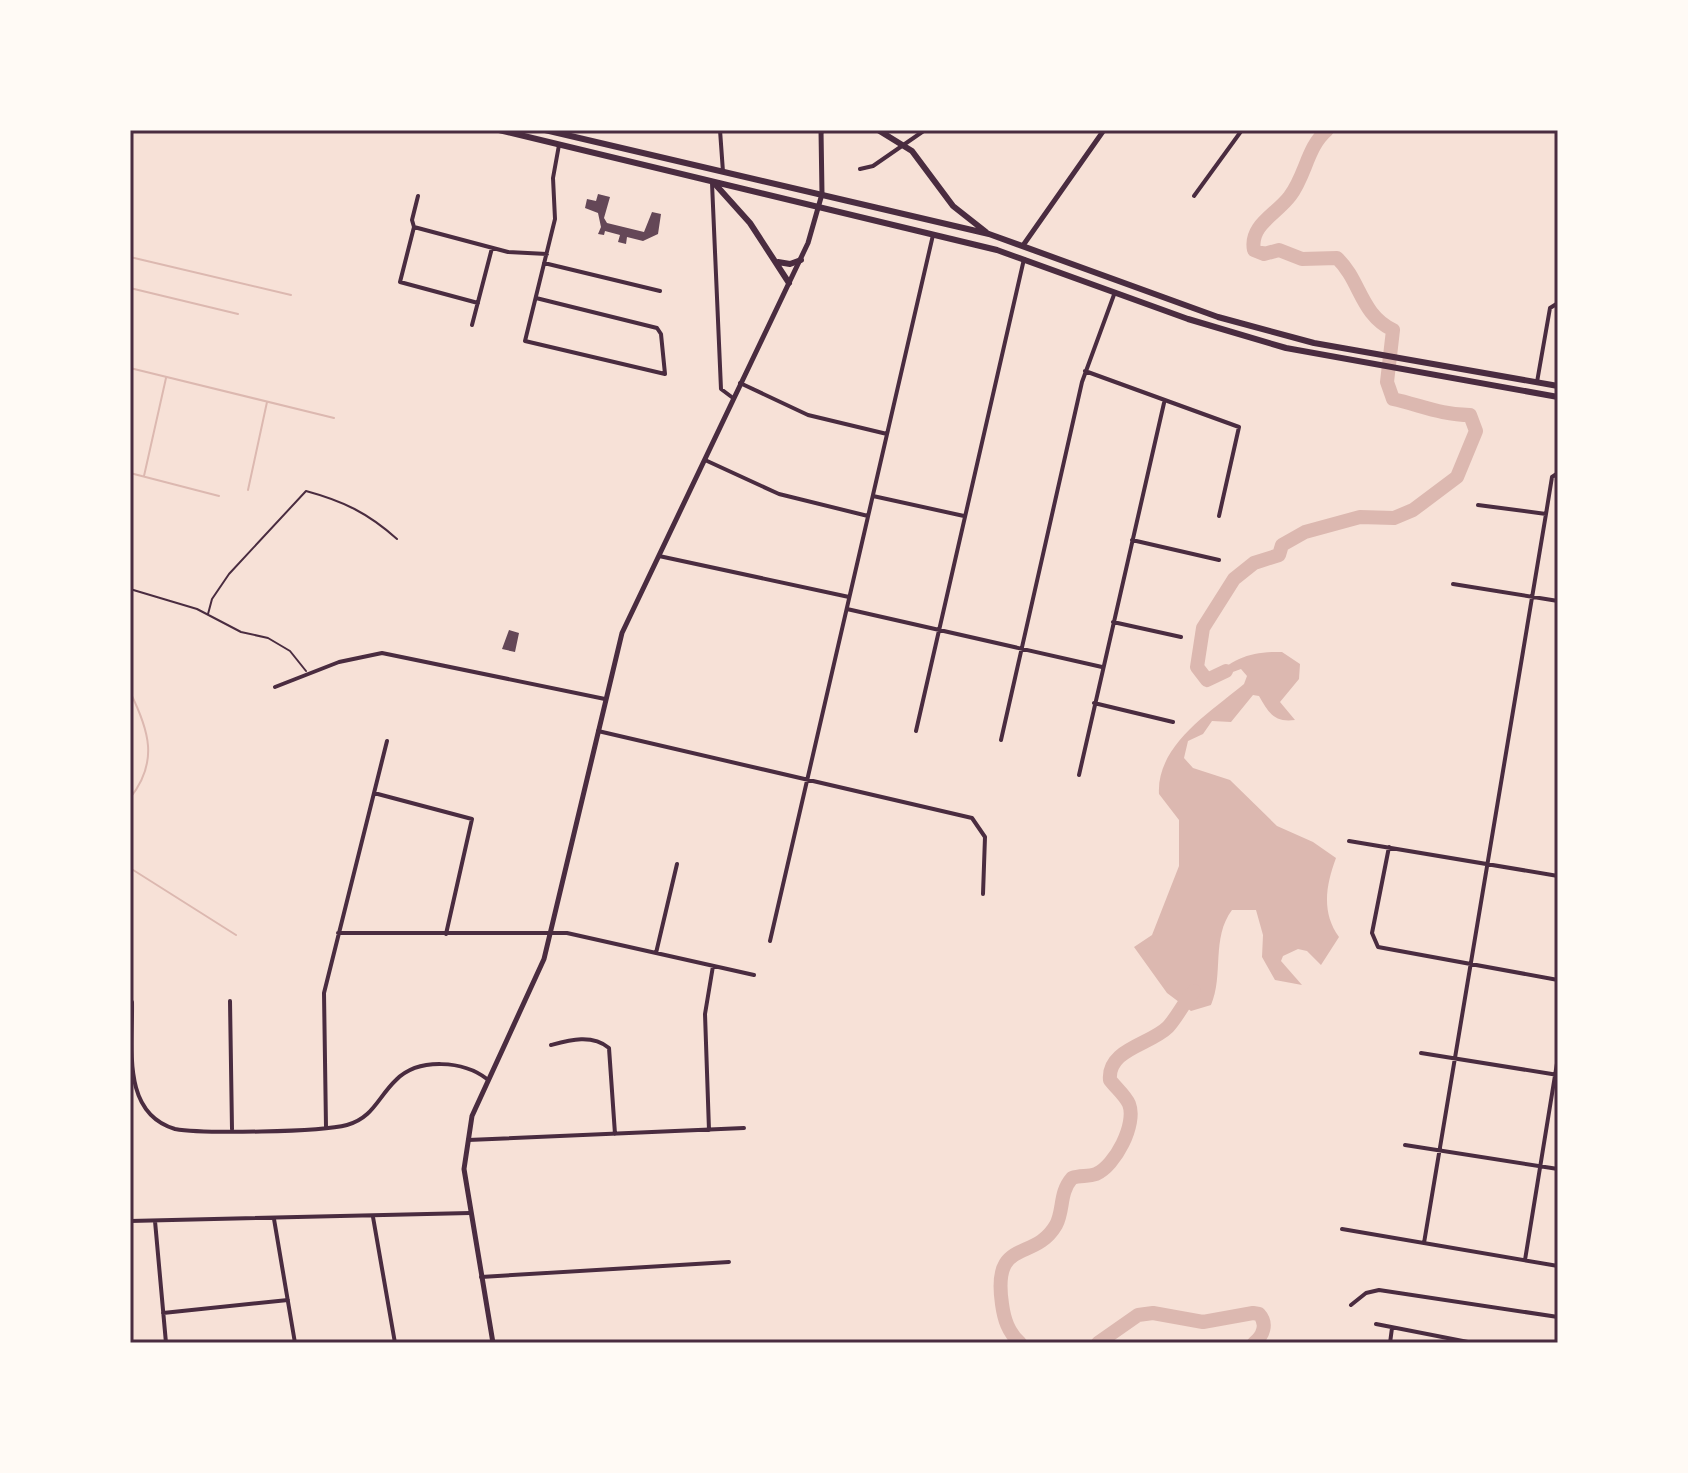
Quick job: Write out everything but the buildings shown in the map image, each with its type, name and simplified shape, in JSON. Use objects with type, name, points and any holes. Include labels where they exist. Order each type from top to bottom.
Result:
[{"type":"highway","points":[[499,130],[1024,259],[1248,337],[1382,367],[1558,397]]},
{"type":"highway","points":[[545,130],[574,134],[989,234],[1024,244],[1218,317],[1314,343],[1558,386]]},
{"type":"highway","points":[[878,130],[904,145],[953,206],[989,234]]},
{"type":"highway","points":[[712,181],[727,194],[778,262],[789,283]]},
{"type":"highway","points":[[778,262],[790,264],[801,260]]},
{"type":"street","points":[[720,130],[723,172]]},
{"type":"street","points":[[493,1343],[464,1169],[466,1140],[487,1079],[538,974],[552,933],[622,633],[801,260],[822,194],[822,130]]},
{"type":"street","points":[[1024,244],[1104,130]]},
{"type":"street","points":[[1194,196],[1242,130]]},
{"type":"street","points":[[860,169],[873,166],[923,131]]},
{"type":"street","points":[[536,298],[657,328],[666,372],[662,375],[525,341],[556,212],[553,173],[559,144]]},
{"type":"street","points":[[712,181],[721,389],[733,398]]},
{"type":"street","points":[[418,196],[412,220],[414,227],[400,282],[478,303]]},
{"type":"street","points":[[414,227],[492,248],[547,254]]},
{"type":"street","points":[[770,941],[933,235]]},
{"type":"street","points":[[472,325],[492,248]]},
{"type":"street","points":[[916,731],[1024,259]]},
{"type":"street","points":[[544,263],[660,291]]},
{"type":"street","points":[[1001,740],[1085,371],[1115,292]]},
{"type":"street","points":[[1537,382],[1550,308],[1558,303]]},
{"type":"street","points":[[1085,371],[1164,403],[1239,427],[1219,516]]},
{"type":"street","points":[[740,383],[808,415],[887,434]]},
{"type":"street","points":[[1079,775],[1164,403]]},
{"type":"street","points":[[704,459],[779,494],[868,516]]},
{"type":"street","points":[[1424,1243],[1552,477],[1558,473]]},
{"type":"street","points":[[873,496],[965,516]]},
{"type":"street","points":[[1478,505],[1546,514]]},
{"type":"street","points":[[1132,540],[1219,560]]},
{"type":"street","points":[[659,556],[849,597]]},
{"type":"street","points":[[1453,584],[1558,601]]},
{"type":"street","points":[[847,609],[1103,667]]},
{"type":"street","points":[[1113,622],[1181,637]]},
{"type":"street","points":[[275,687],[354,658],[382,653],[605,699]]},
{"type":"street","points":[[1094,703],[1173,722]]},
{"type":"street","points":[[598,731],[972,818],[985,837],[983,894]]},
{"type":"street","points":[[326,1127],[323,1001],[387,741]]},
{"type":"street","points":[[374,793],[472,819],[446,934]]},
{"type":"street","points":[[1349,841],[1558,876]]},
{"type":"street","points":[[1389,847],[1372,933],[1378,947],[1558,980]]},
{"type":"street","points":[[656,953],[677,864]]},
{"type":"street","points":[[338,933],[552,933],[754,975]]},
{"type":"street","points":[[709,1130],[705,1014],[713,966]]},
{"type":"street","points":[[230,1001],[232,1129]]},
{"type":"street","points":[[132,1002],[134,1082],[145,1110],[158,1122],[175,1129],[343,1126],[364,1117],[396,1080],[418,1068],[461,1066],[475,1070],[487,1079]]},
{"type":"street","points":[[551,1045],[582,1039],[602,1042],[609,1048],[615,1134]]},
{"type":"street","points":[[1421,1053],[1557,1075]]},
{"type":"street","points":[[1525,1261],[1558,1057]]},
{"type":"street","points":[[466,1140],[744,1128]]},
{"type":"street","points":[[1405,1145],[1558,1169]]},
{"type":"street","points":[[130,1221],[470,1213]]},
{"type":"street","points":[[373,1217],[395,1343]]},
{"type":"street","points":[[274,1219],[295,1343]]},
{"type":"street","points":[[155,1221],[166,1343]]},
{"type":"street","points":[[1342,1229],[1558,1266]]},
{"type":"street","points":[[481,1277],[729,1262]]},
{"type":"street","points":[[1351,1305],[1366,1293],[1379,1290],[1558,1317]]},
{"type":"street","points":[[163,1313],[288,1300]]},
{"type":"street","points":[[1376,1324],[1443,1340],[1473,1343]]},
{"type":"street","points":[[1390,1343],[1392,1328]]},
{"type":"path","points":[[208,614],[212,599],[229,574],[306,491],[341,500],[362,511],[397,539]]},
{"type":"path","points":[[130,589],[208,614],[241,632],[268,638],[290,651],[307,673]]},
{"type":"shaded area","points":[[1282,652],[1300,664],[1299,679],[1280,702],[1295,720],[1277,718],[1259,696],[1253,695],[1231,722],[1212,721],[1203,734],[1188,741],[1184,758],[1193,768],[1230,780],[1277,826],[1313,842],[1336,858],[1327,898],[1333,928],[1339,937],[1321,965],[1307,951],[1298,949],[1283,956],[1281,961],[1302,985],[1275,980],[1262,957],[1263,935],[1256,910],[1232,910],[1222,932],[1211,1005],[1191,1011],[1167,993],[1134,947],[1152,935],[1179,866],[1179,820],[1159,794],[1160,776],[1176,745],[1188,731],[1244,684],[1247,676],[1241,669],[1211,680],[1243,657]]},
{"type":"waterway","points":[[1226,671],[1207,680],[1197,667],[1203,628],[1234,579],[1254,563],[1279,555],[1282,545],[1305,532],[1360,517],[1394,518],[1413,510],[1457,477],[1476,431],[1470,415],[1440,412],[1393,399],[1387,382],[1393,330],[1374,315],[1337,258],[1302,259],[1279,250],[1264,254],[1254,250],[1260,227],[1290,196],[1315,145],[1327,130]]},
{"type":"waterway","points":[[130,257],[291,295]]},
{"type":"waterway","points":[[130,288],[238,314]]},
{"type":"waterway","points":[[130,368],[334,418]]},
{"type":"waterway","points":[[144,476],[166,378]]},
{"type":"waterway","points":[[248,490],[267,402]]},
{"type":"waterway","points":[[130,473],[219,496]]},
{"type":"waterway","points":[[130,692],[142,720],[148,746],[145,772],[130,798]]},
{"type":"waterway","points":[[130,868],[236,935]]},
{"type":"waterway","points":[[1020,1343],[1004,1315],[1003,1268],[1017,1253],[1047,1237],[1056,1225],[1065,1190],[1072,1178],[1096,1174],[1117,1154],[1127,1133],[1131,1112],[1129,1104],[1110,1080],[1115,1061],[1168,1027],[1194,991]]},
{"type":"waterway","points":[[1098,1343],[1138,1315],[1153,1313],[1203,1322],[1259,1314],[1263,1330],[1254,1343]]}]
